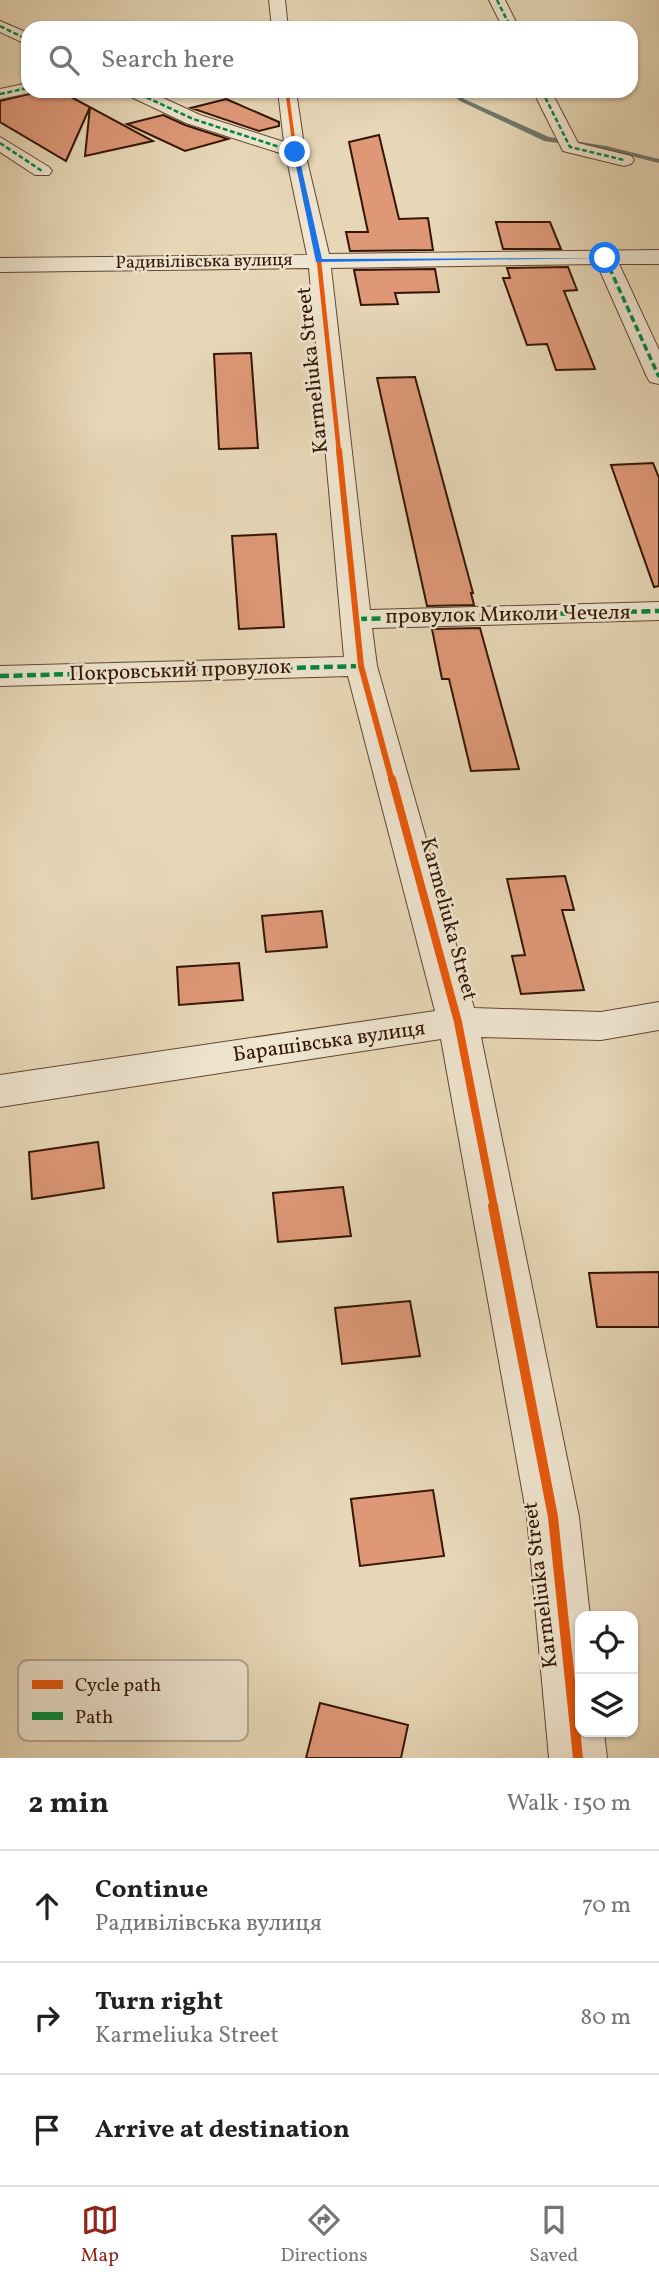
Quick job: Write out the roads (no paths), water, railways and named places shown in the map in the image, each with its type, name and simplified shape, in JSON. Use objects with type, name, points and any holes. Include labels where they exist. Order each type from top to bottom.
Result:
[{"type":"street","points":[[277,0],[279,21]]},
{"type":"street","points":[[497,0],[508,21]]},
{"type":"street","points":[[0,26],[21,36]]},
{"type":"street","points":[[0,94],[21,90]]},
{"type":"street","points":[[148,98],[193,119],[295,152]]},
{"type":"street","name":"Karmeliuka Street","points":[[289,98],[295,152],[319,261],[361,666],[458,1022],[553,1517],[578,1758]]},
{"type":"street","points":[[546,98],[570,146],[624,160]]},
{"type":"street","points":[[0,143],[42,171]]},
{"type":"street","name":"Радивілівська вулиця","points":[[0,265],[659,257]]},
{"type":"street","points":[[605,258],[659,377]]},
{"type":"street","name":"провулок Миколи Чечеля","points":[[358,619],[659,611]]},
{"type":"street","name":"Покровський провулок","points":[[0,676],[361,666]]},
{"type":"street","name":"Барашівська вулиця","points":[[0,1091],[458,1022],[601,1026],[659,1016]]},
{"type":"waterway","points":[[460,98],[547,139],[606,148],[659,161]]}]
